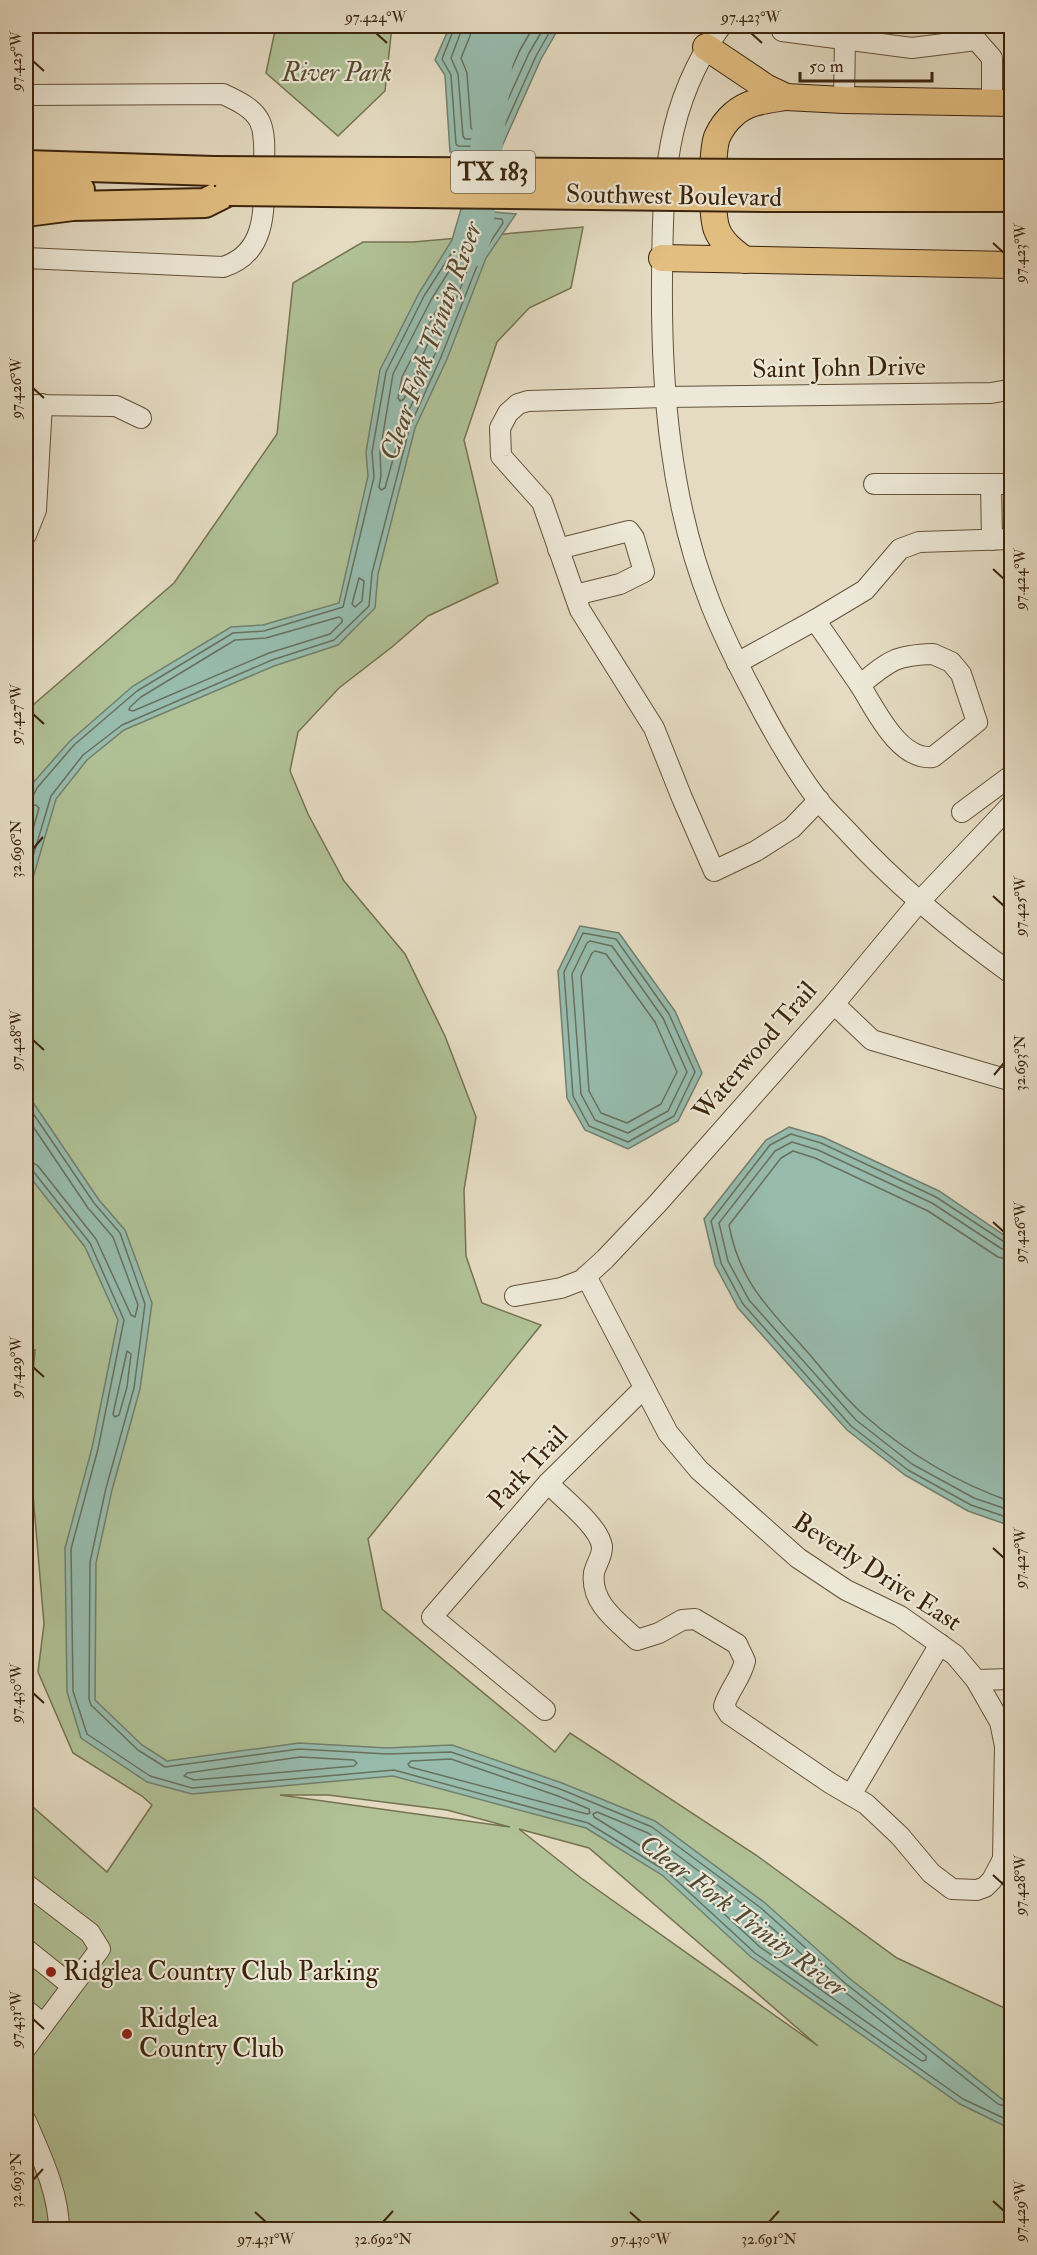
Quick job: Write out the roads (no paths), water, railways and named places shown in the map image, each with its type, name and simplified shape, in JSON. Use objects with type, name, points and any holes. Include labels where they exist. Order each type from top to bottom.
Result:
[{"type":"highway","points":[[26,159],[63,165]]},
{"type":"highway","name":"Southwest Boulevard","points":[[26,165],[63,165],[222,181]]},
{"type":"highway","name":"Southwest Boulevard","points":[[774,189],[1011,174]]},
{"type":"highway","points":[[26,212],[73,206],[205,203],[222,181]]},
{"type":"highway","name":"Southwest Boulevard","points":[[26,189],[222,181],[774,189],[1011,197]]},
{"type":"highway","points":[[774,189],[798,205],[1011,216]]},
{"type":"main road","points":[[706,47],[767,88],[786,97]]},
{"type":"main road","points":[[745,260],[722,239],[716,229],[714,217],[714,162],[717,136],[724,124],[744,107],[756,102],[786,97],[1002,103]]},
{"type":"main road","points":[[662,258],[1011,265]]},
{"type":"street","points":[[721,26],[706,47],[689,81],[673,128],[667,155],[662,258],[665,397],[684,519],[711,605],[737,663],[772,730],[819,800],[867,853],[918,903],[1011,974]]},
{"type":"street","points":[[786,26],[782,31],[912,48],[970,33],[992,58],[1002,103]]},
{"type":"street","points":[[844,100],[845,39]]},
{"type":"street","points":[[26,94],[223,94],[242,103],[260,121],[264,142],[264,209],[261,229],[252,247],[234,263],[223,267],[26,258]]},
{"type":"street","name":"Saint John Drive","points":[[819,800],[792,828],[756,851],[714,871],[654,728],[580,610],[542,502],[501,456],[500,428],[507,413],[518,404],[528,401],[991,393],[1008,390],[1011,386]]},
{"type":"street","points":[[26,535],[36,510],[34,405],[116,406],[141,418]]},
{"type":"street","points":[[874,484],[1011,484]]},
{"type":"street","points":[[737,663],[865,590],[900,549],[919,542],[1002,540],[991,484]]},
{"type":"street","points":[[558,549],[629,531],[634,538],[644,572],[620,584],[575,595]]},
{"type":"street","points":[[815,620],[895,739],[909,751],[924,758],[933,756],[977,722],[961,674],[951,662],[933,654],[909,655],[886,663],[860,685]]},
{"type":"street","points":[[962,812],[1011,775]]},
{"type":"street","name":"Waterwood Trail","points":[[515,1296],[561,1288],[586,1276],[605,1259],[658,1203],[834,1004],[918,903],[1011,804]]},
{"type":"street","points":[[834,1004],[872,1040],[1011,1081]]},
{"type":"street","name":"Beverly Drive East","points":[[548,1483],[589,1523],[598,1535],[602,1548],[595,1570],[594,1583],[602,1607],[638,1640],[659,1633],[682,1620],[695,1619],[737,1644],[746,1661],[742,1673],[727,1696],[724,1707],[729,1714],[874,1812],[900,1836],[931,1873],[952,1889],[977,1890],[985,1887],[992,1880],[1003,1859],[1005,1746],[1000,1722],[976,1680],[955,1655],[900,1616],[846,1590],[798,1558],[699,1470],[668,1433],[586,1276]]},
{"type":"street","name":"Park Trail","points":[[545,1710],[432,1617],[548,1483],[644,1388]]},
{"type":"street","points":[[851,1795],[940,1644]]},
{"type":"street","points":[[976,1680],[1011,1679]]},
{"type":"street","points":[[26,1884],[90,1934],[100,1949],[26,2048]]},
{"type":"street","points":[[26,1949],[72,1986]]},
{"type":"street","points":[[26,2010],[43,2024]]},
{"type":"street","points":[[26,2121],[43,2161],[54,2197],[59,2229]]},
{"type":"water","points":[[450,26],[560,26],[541,59],[499,153],[450,152],[445,75],[435,60]]},
{"type":"water","points":[[461,209],[516,214],[486,258],[447,359],[415,428],[378,574],[375,608],[338,645],[274,666],[124,730],[87,760],[56,799],[26,902],[26,802],[31,785],[70,741],[133,686],[231,627],[263,625],[339,603],[368,476],[366,452],[380,370],[419,293],[452,240]]},
{"type":"water","points":[[580,926],[619,933],[675,1011],[702,1073],[678,1121],[628,1149],[585,1130],[567,1098],[558,971]]},
{"type":"water","points":[[26,1092],[99,1200],[125,1230],[152,1303],[140,1389],[112,1490],[96,1563],[95,1700],[142,1745],[167,1761],[299,1743],[387,1748],[452,1745],[562,1783],[655,1821],[765,1903],[849,1978],[1011,2104],[1011,2129],[960,2104],[751,1957],[662,1875],[586,1828],[393,1776],[192,1794],[147,1782],[81,1738],[67,1692],[65,1548],[92,1448],[118,1320],[85,1247],[26,1172]]},
{"type":"water","points":[[789,1127],[823,1137],[939,1191],[1011,1240],[1011,1526],[968,1511],[905,1475],[847,1430],[738,1308],[715,1265],[704,1219],[766,1140]]},
{"type":"waterway","name":"Clear Fork Trinity River","points":[[468,253],[476,235],[501,26]]},
{"type":"place","name":"Ridglea Country Club Parking","points":[[51,1972]]},
{"type":"place","name":"Ridglea Country Club","points":[[127,2034]]},
{"type":"park label","name":"River Park","points":[[337,73]]}]
